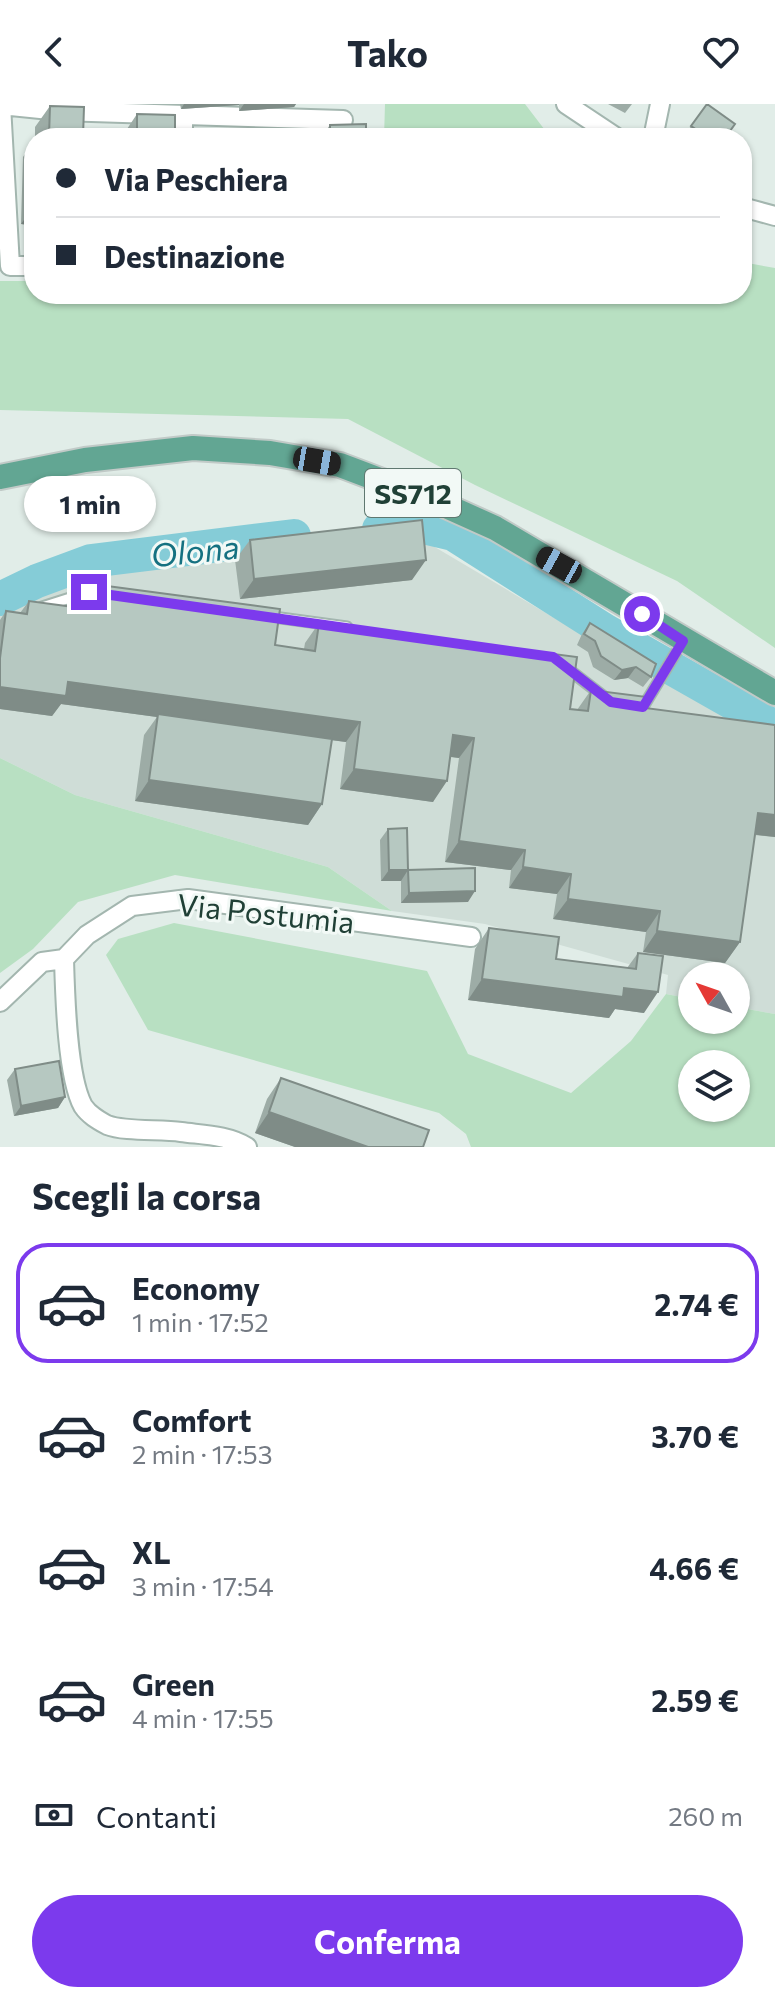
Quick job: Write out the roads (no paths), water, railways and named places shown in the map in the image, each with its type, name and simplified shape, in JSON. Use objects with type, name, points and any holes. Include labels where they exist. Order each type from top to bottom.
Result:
[{"type":"main road","name":"SS712","points":[[2,479],[85,460],[193,448],[270,453],[340,465],[435,501],[495,528],[622,601],[679,646],[775,693]]},
{"type":"street","points":[[566,104],[602,128]]},
{"type":"street","points":[[655,128],[660,104]]},
{"type":"street","points":[[24,266],[10,266],[0,105],[60,111],[343,120]]},
{"type":"street","points":[[183,115],[183,128]]},
{"type":"street","points":[[752,210],[775,216]]},
{"type":"street","name":"Via Postumia","points":[[0,1002],[42,962],[64,959],[87,935],[132,906],[188,899],[471,937]]},
{"type":"street","points":[[64,959],[66,1014],[73,1069],[82,1105],[92,1117],[111,1127],[167,1130],[235,1139],[247,1147]]},
{"type":"lane","points":[[35,610],[89,592],[104,594]]},
{"type":"lane","points":[[255,614],[364,629]]},
{"type":"lane","points":[[627,705],[643,707],[679,646]]},
{"type":"lane","points":[[564,666],[611,702]]},
{"type":"waterway","name":"Olona","points":[[379,529],[419,526],[453,534],[606,631],[775,727]]},
{"type":"waterway","name":"Olona","points":[[0,599],[91,561],[294,536]]}]
